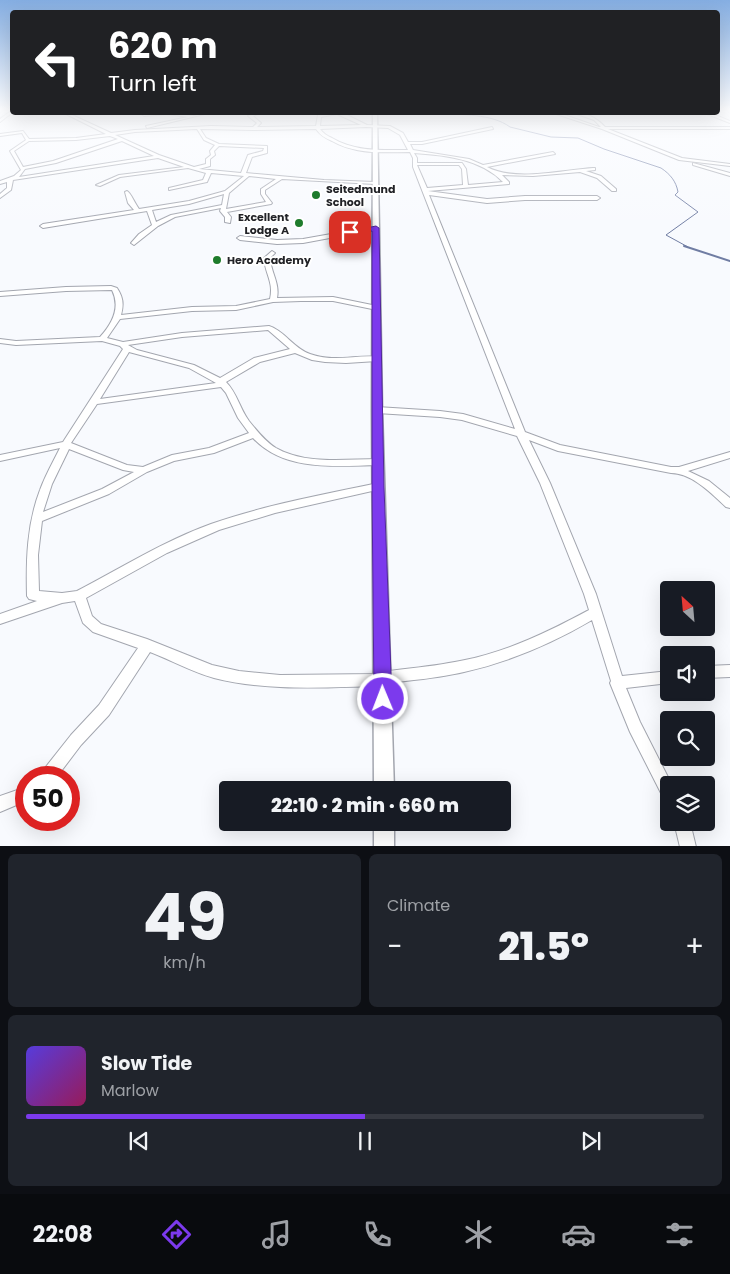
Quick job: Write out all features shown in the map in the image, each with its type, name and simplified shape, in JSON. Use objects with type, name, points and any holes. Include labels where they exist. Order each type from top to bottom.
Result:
[{"type":"main road","points":[[375,147],[378,487],[384,781]]},
{"type":"main road","points":[[384,831],[384,846]]},
{"type":"street","points":[[0,183],[20,175],[22,166],[12,151],[17,147]]},
{"type":"street","points":[[22,166],[80,155],[101,147]]},
{"type":"street","points":[[138,147],[192,168],[210,172],[375,183]]},
{"type":"street","points":[[98,185],[119,176],[208,165],[208,159],[213,155],[212,152],[215,147]]},
{"type":"street","points":[[43,226],[149,209],[227,192],[245,175],[250,156],[264,152],[266,147]]},
{"type":"street","points":[[348,147],[376,152],[410,151],[469,160],[496,173],[507,183],[466,186],[426,192]]},
{"type":"street","points":[[408,147],[415,158],[414,164],[466,300],[486,344],[521,434],[545,483],[596,612],[618,683],[635,728],[660,777]]},
{"type":"street","points":[[651,147],[710,170],[730,175]]},
{"type":"street","points":[[483,166],[553,153]]},
{"type":"street","points":[[12,179],[157,156]]},
{"type":"street","points":[[681,159],[730,165]]},
{"type":"street","points":[[414,164],[460,164],[464,169],[466,186]]},
{"type":"street","points":[[496,173],[539,173],[593,168]]},
{"type":"street","points":[[579,170],[599,178],[614,190]]},
{"type":"street","points":[[171,189],[204,182],[210,172]]},
{"type":"street","points":[[134,243],[141,235],[154,228],[155,225],[172,216],[269,203],[263,194],[263,189],[280,178]]},
{"type":"street","points":[[0,196],[9,189],[12,179]]},
{"type":"street","points":[[127,192],[137,210]]},
{"type":"street","points":[[227,192],[224,208],[228,222]]},
{"type":"street","points":[[426,192],[487,201],[525,198],[597,198]]},
{"type":"street","points":[[149,209],[155,225]]},
{"type":"street","points":[[240,238],[277,242],[303,241],[376,228]]},
{"type":"street","points":[[272,253],[267,258],[266,264],[275,281],[276,290],[273,300]]},
{"type":"street","points":[[0,294],[66,288],[115,289],[119,295],[118,316],[102,339]]},
{"type":"street","points":[[118,316],[174,310],[236,308],[273,300],[333,299],[377,308]]},
{"type":"street","points":[[125,346],[182,335],[269,328],[278,333],[296,350],[319,359],[340,361],[377,359]]},
{"type":"street","points":[[0,341],[16,343],[102,339],[151,357],[183,363],[221,383],[229,390],[238,411],[254,434],[274,451],[292,458],[313,461],[378,462]]},
{"type":"street","points":[[125,346],[94,402],[66,444],[45,489],[36,519],[31,562],[33,596],[62,598],[79,596],[182,542],[213,528],[240,519],[378,487]]},
{"type":"street","points":[[94,402],[221,383],[257,360],[296,350]]},
{"type":"street","points":[[377,410],[463,417],[521,434],[565,450],[679,470],[706,483],[730,504]]},
{"type":"street","points":[[36,519],[103,493],[129,481],[144,470],[172,458],[211,451],[254,434]]},
{"type":"street","points":[[0,458],[66,444],[126,468],[144,470]]},
{"type":"street","points":[[679,470],[730,454]]},
{"type":"street","points":[[79,596],[87,619],[97,628],[212,670],[240,677],[280,682],[383,679],[466,666],[510,652],[576,624],[596,612]]},
{"type":"street","points":[[0,619],[62,598]]},
{"type":"street","points":[[55,766],[76,740],[104,710],[147,645]]},
{"type":"street","points":[[715,672],[730,672]]},
{"type":"street","points":[[618,683],[660,678]]},
{"type":"street","points":[[0,804],[15,798]]},
{"type":"street","points":[[684,831],[688,846]]},
{"type":"waterway","points":[[600,147],[661,168],[670,175],[677,188],[678,192],[675,195],[698,212],[666,235],[688,247]]},
{"type":"waterway","points":[[684,246],[730,261]]},
{"type":"place","name":"Seitedmund School","points":[[316,195]]},
{"type":"place","name":"Excellent Lodge A","points":[[299,223]]},
{"type":"place","name":"Hero Academy","points":[[217,260]]},
{"type":"route","points":[[350,232],[376,228],[378,487],[383,699]]}]
